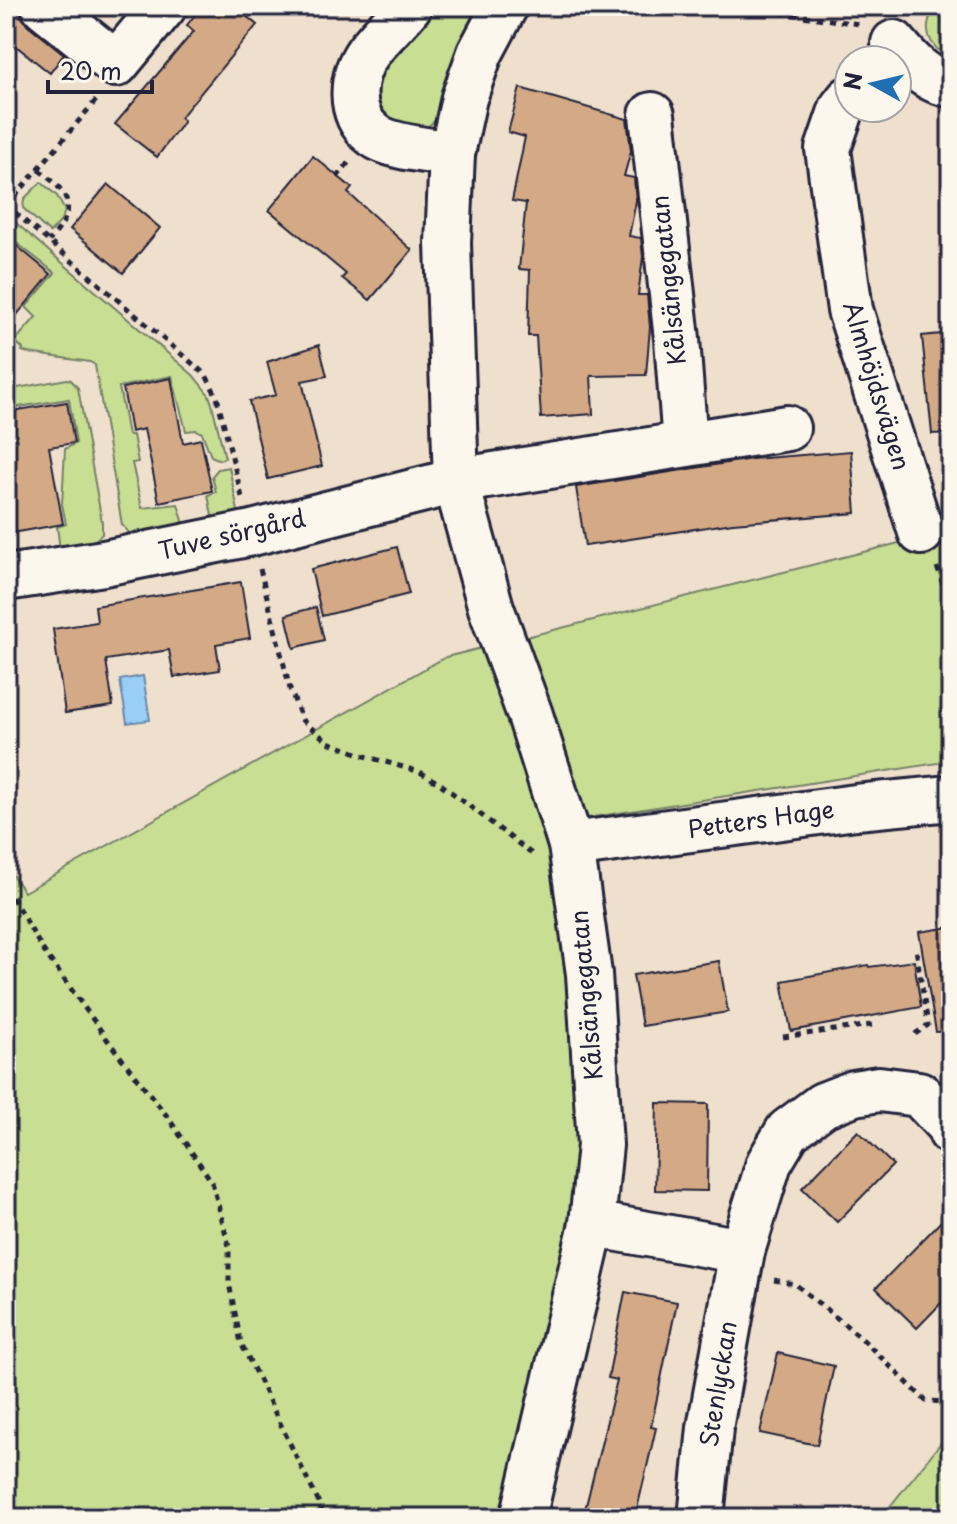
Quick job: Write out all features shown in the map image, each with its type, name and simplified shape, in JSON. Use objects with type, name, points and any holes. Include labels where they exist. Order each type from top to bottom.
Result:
[{"type":"street","points":[[44,6],[116,64],[164,6]]},
{"type":"street","points":[[409,6],[368,52],[357,71],[353,87],[354,102],[365,125],[375,137],[406,147],[452,154]]},
{"type":"street","name":"Kålsängegatan","points":[[505,6],[474,68],[452,154],[448,243],[456,481],[491,608],[530,715],[572,854],[589,974],[600,1145],[592,1224],[523,1518]]},
{"type":"street","points":[[891,36],[921,70],[939,83],[951,84]]},
{"type":"street","name":"Kålsängegatan","points":[[652,115],[677,339],[685,444]]},
{"type":"street","name":"Almhöjdsvägen","points":[[837,124],[828,149],[850,310],[921,532]]},
{"type":"street","points":[[456,481],[787,428]]},
{"type":"street","name":"Tuve sörgård","points":[[6,578],[104,563],[252,533],[456,481]]},
{"type":"street","name":"Petters Hage","points":[[572,854],[856,807],[951,798]]},
{"type":"street","name":"Stenlyckan","points":[[701,1518],[710,1428],[740,1262],[769,1163],[788,1131],[823,1105],[854,1093],[879,1089],[919,1094],[950,1127],[951,1132]]},
{"type":"street","points":[[592,1224],[740,1262]]},
{"type":"path","points":[[733,6],[865,25],[891,36]]},
{"type":"path","points":[[116,64],[105,89],[6,206],[206,375],[217,397],[290,689],[302,720],[328,742],[420,772],[442,785],[538,858],[560,865],[572,854]]},
{"type":"path","points":[[39,170],[64,192],[68,205],[66,219],[49,241]]},
{"type":"path","points":[[6,887],[43,950],[167,1116],[212,1182],[229,1246],[229,1283],[241,1343],[318,1501],[323,1518]]},
{"type":"path","points":[[915,1034],[928,1025],[916,949]]},
{"type":"path","points":[[783,1037],[872,1025]]},
{"type":"path","points":[[740,1262],[795,1284],[858,1335],[926,1401],[947,1402],[951,1398]]},
{"type":"green space","points":[[427,6],[482,6],[442,115],[417,131],[390,128],[368,88]]},
{"type":"green space","points":[[935,6],[951,6],[951,60],[937,49],[929,37],[928,23]]},
{"type":"green space","points":[[41,182],[57,196],[65,211],[50,233],[23,208],[24,199]]},
{"type":"green space","points":[[9,217],[193,375],[209,395],[225,458],[220,460],[211,456],[202,433],[186,431],[172,376],[119,387],[128,435],[133,435],[138,462],[132,463],[142,508],[178,504],[184,524],[131,535],[122,525],[95,365],[28,353],[22,351],[15,341],[36,317],[26,307],[55,273],[13,240],[6,247],[6,221]]},
{"type":"green space","points":[[67,379],[78,388],[102,534],[94,541],[60,549],[57,527],[66,524],[62,504],[65,449],[76,443],[69,399],[6,409],[6,390]]},
{"type":"green space","points":[[229,467],[238,511],[235,516],[213,521],[208,495],[216,492],[212,476],[218,469]]},
{"type":"green space","points":[[951,534],[951,761],[548,824],[580,1007],[575,1204],[501,1518],[6,1518],[6,866],[24,892],[446,657],[927,536]]},
{"type":"green space","points":[[951,1430],[951,1518],[888,1518],[884,1514]]},
{"type":"water","points":[[143,676],[150,720],[127,723],[120,680]]},
{"type":"building","points":[[6,6],[20,6],[21,16],[28,25],[64,54],[50,73],[6,38]]},
{"type":"building","points":[[202,6],[234,6],[257,25],[180,118],[184,121],[157,157],[115,124],[194,31],[187,25]]},
{"type":"building","points":[[520,88],[627,119],[631,151],[624,176],[634,178],[636,201],[629,236],[641,238],[643,257],[638,295],[647,295],[650,327],[646,375],[591,376],[593,414],[541,418],[536,336],[528,336],[530,270],[519,269],[526,203],[512,201],[525,137],[508,132]]},
{"type":"building","points":[[313,156],[352,188],[348,193],[412,250],[370,300],[342,278],[346,274],[269,210]]},
{"type":"building","points":[[108,184],[160,228],[123,273],[70,229]]},
{"type":"building","points":[[6,237],[51,274],[6,328]]},
{"type":"building","points":[[951,333],[951,433],[932,434],[922,336]]},
{"type":"building","points":[[319,345],[327,376],[302,381],[322,466],[268,479],[249,401],[276,395],[267,362]]},
{"type":"building","points":[[171,378],[183,443],[201,439],[212,491],[159,502],[144,429],[131,432],[123,388]]},
{"type":"building","points":[[67,402],[74,443],[49,447],[63,524],[6,534],[6,412]]},
{"type":"building","points":[[851,451],[856,513],[733,523],[585,546],[576,487],[752,459]]},
{"type":"building","points":[[397,547],[409,594],[322,616],[311,569]]},
{"type":"building","points":[[241,582],[250,638],[216,644],[220,670],[174,677],[169,650],[106,660],[113,706],[65,713],[53,629],[97,622],[95,606]]},
{"type":"building","points":[[316,607],[324,640],[294,648],[286,615]]},
{"type":"building","points":[[951,927],[951,1031],[936,1032],[919,932]]},
{"type":"building","points":[[719,961],[728,1012],[642,1026],[633,975]]},
{"type":"building","points":[[914,961],[921,1007],[791,1031],[782,981],[868,965]]},
{"type":"building","points":[[657,1103],[708,1104],[707,1191],[655,1190]]},
{"type":"building","points":[[858,1131],[893,1165],[837,1222],[802,1188]]},
{"type":"building","points":[[951,1211],[951,1293],[917,1328],[876,1288]]},
{"type":"building","points":[[625,1292],[677,1302],[651,1427],[656,1428],[635,1518],[583,1518],[617,1380],[608,1378]]},
{"type":"building","points":[[778,1353],[834,1366],[817,1445],[760,1433]]}]
